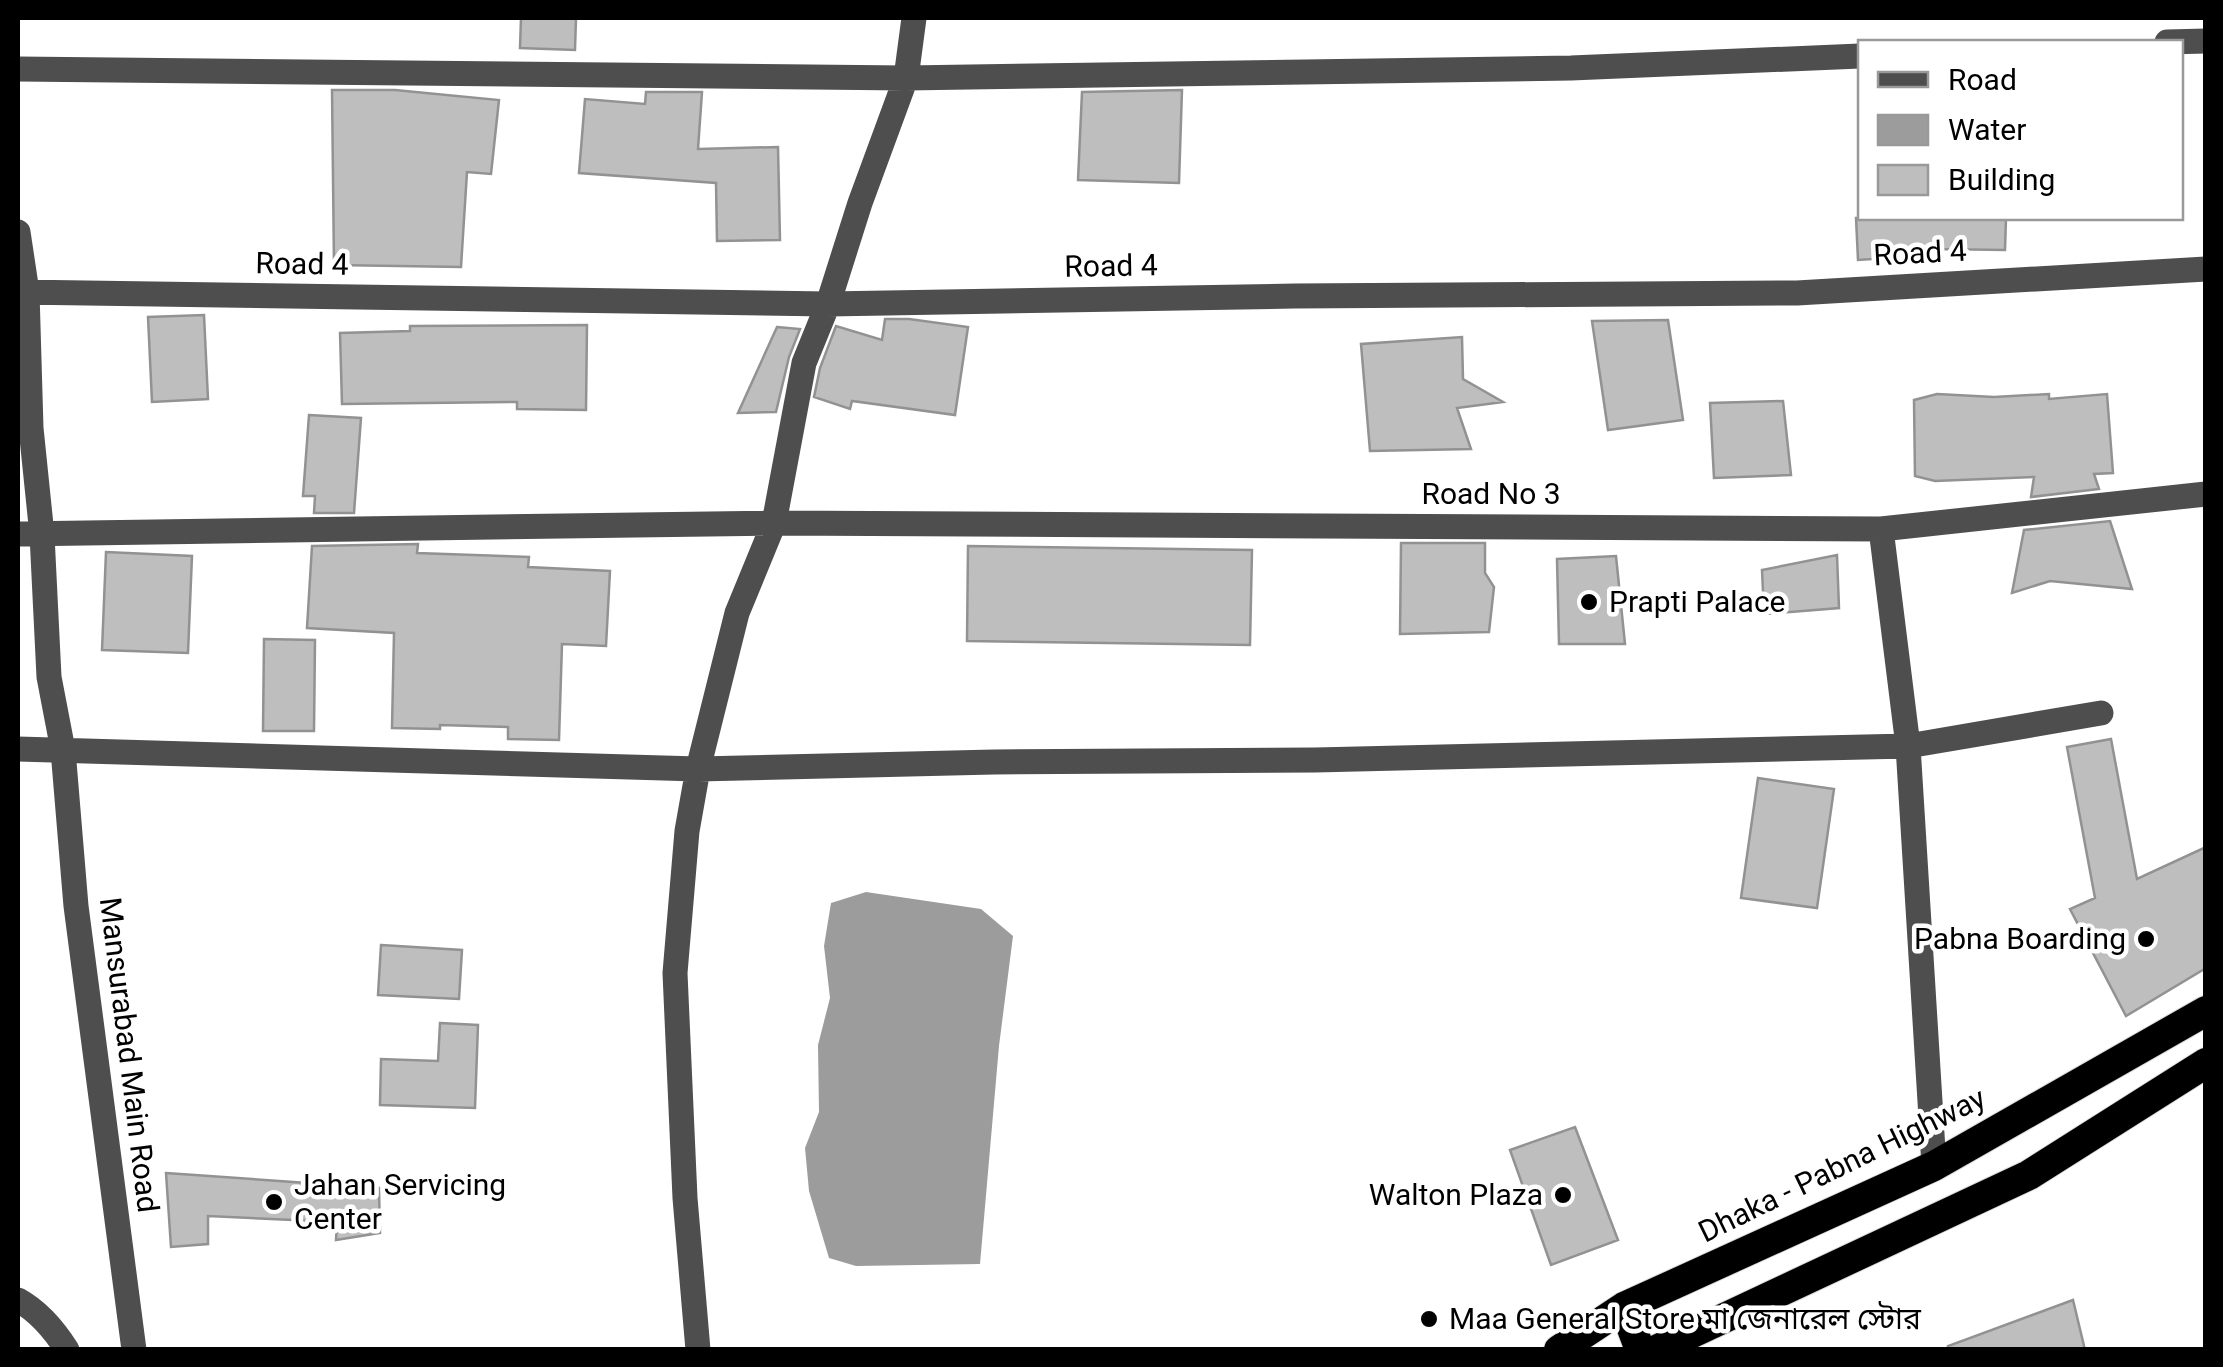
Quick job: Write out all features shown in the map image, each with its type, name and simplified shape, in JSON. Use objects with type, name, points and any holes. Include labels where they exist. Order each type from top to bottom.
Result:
[{"type":"highway","name":"Dhaka - Pabna Highway","points":[[1559,1350],[1624,1307],[1934,1166],[2206,1012]]},
{"type":"highway","points":[[1656,1350],[2029,1175],[2206,1062]]},
{"type":"highway","points":[[1624,1307],[1640,1350]]},
{"type":"street","points":[[698,1350],[685,1198],[675,974],[687,831],[698,769],[737,613],[774,523],[804,363],[906,78],[914,18]]},
{"type":"street","points":[[18,69],[906,78],[1552,68],[1858,56]]},
{"type":"street","name":"Mansurabad Main Road","points":[[18,232],[31,428],[30,534],[49,677],[64,750],[76,906],[134,1350]]},
{"type":"street","name":"Road 4","points":[[22,292],[828,304],[1797,293],[2206,269]]},
{"type":"street","name":"Road No 3","points":[[30,534],[774,523],[1881,529],[2206,494]]},
{"type":"street","points":[[1881,529],[1908,746],[1934,1166]]},
{"type":"street","points":[[18,749],[698,769],[1315,760],[1908,746],[2101,713]]},
{"type":"street","points":[[18,1300],[50,1327],[67,1350]]},
{"type":"water","points":[[866,892],[981,909],[1013,936],[980,1264],[856,1266],[829,1258],[809,1191],[805,1148],[819,1112],[818,1045],[830,998],[824,946],[831,903]]},
{"type":"building","points":[[521,18],[576,18],[575,50],[520,48]]},
{"type":"building","points":[[332,90],[395,90],[499,100],[491,174],[467,172],[461,267],[334,265]]},
{"type":"building","points":[[1182,90],[1179,183],[1078,180],[1082,92]]},
{"type":"building","points":[[646,92],[702,92],[698,149],[778,147],[780,240],[717,241],[716,183],[579,173],[585,99],[645,104]]},
{"type":"building","points":[[1856,218],[2006,220],[2005,250],[1936,249],[1936,255],[1858,260]]},
{"type":"building","points":[[204,315],[208,399],[152,402],[148,317]]},
{"type":"building","points":[[885,319],[968,327],[955,415],[852,401],[850,409],[814,397],[836,326],[882,340]]},
{"type":"building","points":[[1668,320],[1683,420],[1608,430],[1592,321]]},
{"type":"building","points":[[587,325],[586,410],[517,409],[517,402],[342,404],[340,333],[410,331],[410,326]]},
{"type":"building","points":[[777,327],[800,329],[776,412],[738,413]]},
{"type":"building","points":[[1462,337],[1463,379],[1503,402],[1457,408],[1471,449],[1370,451],[1361,344]]},
{"type":"building","points":[[1937,394],[2049,394],[2049,399],[2107,394],[2113,473],[2094,474],[2099,489],[2031,497],[2034,477],[1935,481],[1915,476],[1914,400]]},
{"type":"building","points":[[1783,401],[1791,475],[1714,478],[1710,403]]},
{"type":"building","points":[[309,415],[361,418],[354,513],[314,513],[315,496],[303,496]]},
{"type":"building","points":[[2110,521],[2132,589],[2050,581],[2012,593],[2024,530]]},
{"type":"building","points":[[1401,543],[1485,543],[1485,573],[1494,587],[1489,632],[1400,634]]},
{"type":"building","points":[[418,544],[417,553],[529,557],[528,567],[610,571],[606,646],[562,644],[559,740],[508,739],[508,727],[392,728],[394,633],[307,628],[312,546]]},
{"type":"building","points":[[968,546],[1252,550],[1250,645],[967,641]]},
{"type":"building","points":[[106,552],[192,556],[188,653],[102,650]]},
{"type":"building","points":[[1837,555],[1839,608],[1764,614],[1762,570]]},
{"type":"building","name":"Prapti Palace","points":[[1616,556],[1625,644],[1559,644],[1557,559]]},
{"type":"building","points":[[264,639],[315,640],[314,731],[263,731]]},
{"type":"building","name":"Pabna Boarding","points":[[2111,739],[2137,879],[2206,847],[2206,968],[2126,1016],[2070,909],[2095,898],[2067,747]]},
{"type":"building","points":[[1758,778],[1834,789],[1817,908],[1741,898]]},
{"type":"building","points":[[381,945],[462,950],[459,999],[378,995]]},
{"type":"building","points":[[440,1023],[478,1025],[475,1108],[380,1105],[381,1059],[438,1061]]},
{"type":"building","name":"Walton Plaza","points":[[1575,1127],[1618,1240],[1551,1265],[1510,1150]]},
{"type":"building","name":"Jahan Servicing Center","points":[[166,1173],[379,1188],[380,1233],[336,1240],[337,1222],[208,1216],[208,1244],[171,1247]]},
{"type":"building","points":[[2073,1300],[2085,1350],[1948,1350],[1948,1346]]},
{"type":"place","name":"Prapti Palace","points":[[1589,602]]},
{"type":"place","name":"Pabna Boarding","points":[[2146,939]]},
{"type":"place","name":"Walton Plaza","points":[[1563,1195]]},
{"type":"place","name":"Jahan Servicing Center","points":[[274,1202]]},
{"type":"place","name":"Maa General Store মা জেনারেল স্টোর","points":[[1429,1319]]}]
